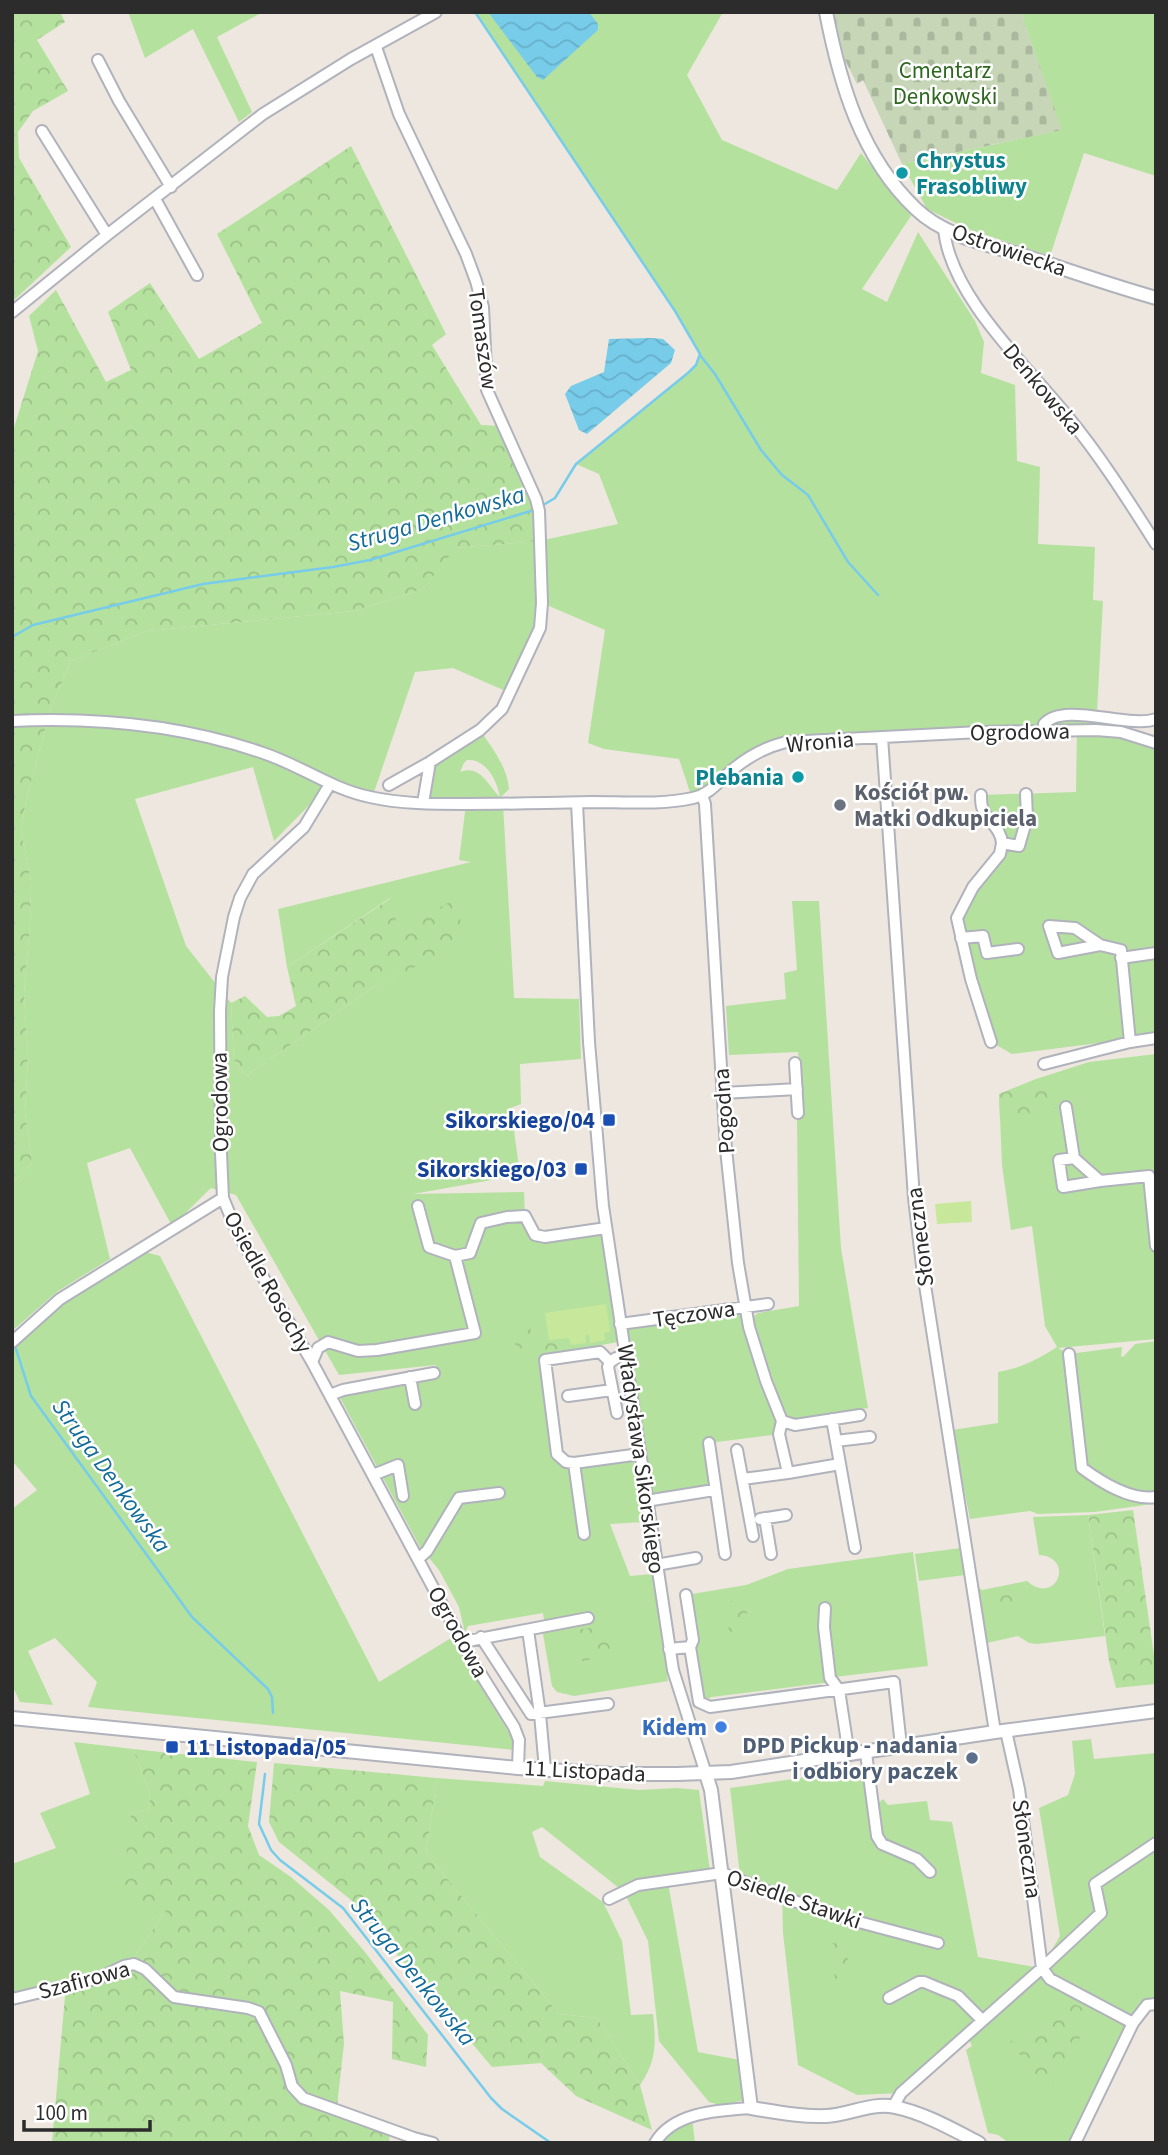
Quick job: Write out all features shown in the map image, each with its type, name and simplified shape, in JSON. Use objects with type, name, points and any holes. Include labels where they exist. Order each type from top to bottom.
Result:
[{"type":"street","points":[[12,312],[263,114],[351,59],[436,12]]},
{"type":"street","name":"Ostrowiecka","points":[[826,12],[841,81],[863,136],[887,176],[916,210],[944,228],[975,240],[1156,298]]},
{"type":"street","name":"Tomaszów","points":[[376,47],[400,114],[476,281],[483,307],[487,390],[538,505],[541,603],[540,628],[502,709],[480,730],[389,785]]},
{"type":"street","points":[[98,60],[119,101],[171,187]]},
{"type":"street","points":[[42,131],[107,236]]},
{"type":"street","points":[[155,199],[197,275]]},
{"type":"street","name":"Denkowska","points":[[944,228],[945,243],[960,277],[986,321],[1069,418],[1117,482],[1156,544]]},
{"type":"street","points":[[1044,731],[1044,724],[1053,717],[1093,716],[1140,723],[1156,719]]},
{"type":"street","points":[[12,721],[51,719],[144,724],[199,734],[265,753],[349,792],[372,798],[424,803],[577,803],[697,797]]},
{"type":"street","name":"Ogrodowa","points":[[882,737],[1096,730],[1121,732],[1156,743]]},
{"type":"street","name":"Wronia","points":[[697,797],[712,790],[730,771],[750,757],[780,744],[882,737]]},
{"type":"street","name":"Słoneczna","points":[[882,737],[912,1173],[920,1252],[1000,1731],[1019,1788],[1042,1968]]},
{"type":"street","points":[[424,803],[430,762]]},
{"type":"street","name":"Ogrodowa","points":[[223,1198],[220,1011],[222,977],[234,917],[240,898],[253,874],[304,827],[330,784]]},
{"type":"street","points":[[1002,843],[1019,846],[1027,818],[1026,794]]},
{"type":"street","points":[[981,795],[982,807],[998,829],[1002,843],[1000,853],[973,887],[959,912],[957,925],[991,1042]]},
{"type":"street","name":"Pogodna","points":[[697,797],[705,804],[729,1182],[745,1307],[766,1381],[782,1421]]},
{"type":"street","name":"Władysława Sikorskiego","points":[[577,803],[589,1042],[603,1206],[669,1649],[685,1714],[711,1790],[751,2108]]},
{"type":"street","points":[[961,938],[983,936],[987,953],[1018,949]]},
{"type":"street","points":[[1100,945],[1121,950],[1130,1042]]},
{"type":"street","points":[[1121,958],[1156,954]]},
{"type":"street","points":[[1044,1064],[1156,1038]]},
{"type":"street","points":[[795,1063],[798,1113]]},
{"type":"street","points":[[723,1093],[797,1089]]},
{"type":"street","points":[[1066,1107],[1074,1158],[1100,1181]]},
{"type":"street","points":[[1074,1158],[1059,1160],[1063,1187],[1149,1176],[1153,1189],[1156,1246]]},
{"type":"street","points":[[12,1342],[60,1299],[223,1198]]},
{"type":"street","name":"Osiedle Rosochy","points":[[223,1198],[237,1232],[312,1362]]},
{"type":"street","points":[[418,1206],[429,1247],[455,1256],[470,1253],[481,1223],[508,1217],[525,1216],[534,1235],[545,1237],[606,1228]]},
{"type":"street","name":"Osiedle Rosochy","points":[[312,1362],[318,1348],[328,1342],[358,1351],[377,1350],[475,1333],[455,1256]]},
{"type":"street","name":"Tęczowa","points":[[621,1324],[768,1304]]},
{"type":"street","points":[[610,1362],[600,1352],[545,1360],[557,1454],[566,1462],[574,1463],[640,1454]]},
{"type":"street","points":[[1069,1354],[1082,1468],[1107,1486],[1140,1496],[1156,1497]]},
{"type":"street","points":[[617,1413],[608,1367],[610,1362],[625,1356]]},
{"type":"street","name":"Ogrodowa","points":[[312,1362],[463,1642],[514,1727],[519,1740],[519,1761]]},
{"type":"street","points":[[330,1395],[343,1390],[434,1373]]},
{"type":"street","points":[[410,1377],[415,1404]]},
{"type":"street","points":[[568,1396],[612,1390]]},
{"type":"street","points":[[788,1473],[779,1434],[782,1421],[795,1425],[860,1415]]},
{"type":"street","points":[[832,1419],[855,1548]]},
{"type":"street","points":[[836,1441],[870,1437]]},
{"type":"street","points":[[709,1443],[725,1554]]},
{"type":"street","points":[[737,1450],[753,1536]]},
{"type":"street","points":[[574,1463],[584,1534]]},
{"type":"street","points":[[743,1479],[840,1464]]},
{"type":"street","points":[[373,1475],[398,1465],[403,1496]]},
{"type":"street","points":[[646,1501],[714,1490]]},
{"type":"street","points":[[418,1559],[427,1551],[459,1498],[499,1493]]},
{"type":"street","points":[[750,1521],[786,1515]]},
{"type":"street","points":[[765,1518],[771,1554]]},
{"type":"street","points":[[656,1565],[696,1558]]},
{"type":"street","points":[[686,1595],[693,1640],[690,1647],[699,1702],[710,1707],[894,1682],[901,1746]]},
{"type":"street","points":[[825,1608],[824,1627],[830,1678],[839,1690],[849,1755]]},
{"type":"street","points":[[463,1642],[588,1618]]},
{"type":"street","points":[[528,1630],[545,1769]]},
{"type":"street","points":[[481,1637],[529,1713],[540,1714],[608,1704]]},
{"type":"street","points":[[669,1649],[690,1647]]},
{"type":"street","name":"11 Listopada","points":[[12,1718],[519,1761],[545,1769],[611,1774],[706,1774],[1156,1711]]},
{"type":"street","points":[[866,1753],[877,1836],[882,1844],[918,1859],[930,1872]]},
{"type":"street","points":[[894,2107],[901,2093],[1101,1913],[1095,1884],[1156,1843]]},
{"type":"street","name":"Osiedle Stawki","points":[[609,1899],[638,1885],[722,1873],[782,1897],[855,1921],[938,1943]]},
{"type":"street","name":"Szafirowa","points":[[12,1999],[99,1978],[129,1965],[139,1966],[174,1997],[259,2012],[286,2066],[292,2086],[299,2095],[433,2143]]},
{"type":"street","points":[[1042,1968],[1050,1979],[1133,2023]]},
{"type":"street","points":[[889,1998],[924,1982],[958,1996],[982,2020]]},
{"type":"street","points":[[1075,2143],[1133,2023],[1147,2005],[1156,2004]]},
{"type":"street","points":[[654,2143],[667,2128],[692,2117],[719,2111],[751,2108],[801,2116],[828,2116],[870,2106],[894,2107],[922,2115],[979,2143]]},
{"type":"green space","points":[[12,12],[60,12],[65,22],[37,40],[68,91],[33,111],[18,132],[19,158],[71,247],[12,302]]},
{"type":"green space","points":[[128,12],[263,12],[217,37],[252,112],[239,122],[193,29],[145,58]]},
{"type":"green space","points":[[475,12],[723,12],[687,75],[722,140],[837,190],[861,153],[911,216],[862,289],[887,302],[918,232],[975,321],[984,342],[981,373],[1015,385],[1017,461],[1040,467],[1038,544],[1095,547],[1093,600],[1103,601],[1096,730],[1156,743],[1156,1038],[1108,1047],[1107,1042],[1012,1054],[991,1042],[957,924],[1002,843],[981,795],[1076,792],[1077,731],[780,744],[692,798],[679,759],[604,749],[588,743],[605,630],[542,603],[540,628],[510,693],[453,668],[415,672],[372,798],[330,784],[274,841],[253,767],[135,799],[186,946],[231,1003],[234,1060],[246,1076],[372,988],[461,944],[397,928],[390,898],[287,967],[278,909],[471,862],[459,860],[466,804],[503,804],[514,998],[579,999],[581,1059],[520,1064],[521,1104],[511,1108],[520,1175],[413,1194],[524,1192],[525,1216],[535,1235],[600,1229],[618,1342],[541,1356],[550,1358],[557,1454],[566,1462],[633,1455],[644,1522],[610,1524],[630,1576],[653,1574],[668,1681],[574,1696],[557,1692],[552,1686],[543,1634],[543,1613],[468,1626],[465,1633],[459,1607],[439,1570],[420,1547],[337,1392],[434,1373],[436,1365],[339,1375],[236,1195],[211,1188],[172,1226],[130,1148],[87,1163],[110,1259],[58,1291],[12,1331],[12,1184],[32,1163],[25,1112],[28,1055],[24,993],[31,881],[21,831],[26,801],[51,708],[71,661],[147,631],[354,611],[423,589],[455,548],[539,541],[618,524],[599,474],[576,464],[689,372],[696,365],[700,354],[675,311]]},
{"type":"green space","name":"Cmentarz Denkowski","points":[[833,12],[1021,12],[1062,130],[902,164],[863,80],[857,84],[845,60]]},
{"type":"green space","points":[[1021,12],[1156,12],[1156,176],[1084,153],[1050,256],[968,229],[927,209],[902,164],[1061,130]]},
{"type":"green space","points":[[351,146],[446,334],[432,345],[481,425],[503,426],[536,499],[539,541],[456,548],[423,589],[354,611],[147,631],[71,661],[51,708],[26,801],[21,831],[31,881],[24,993],[28,1055],[25,1112],[32,1163],[12,1184],[12,434],[38,351],[29,316],[56,290],[106,382],[131,370],[108,312],[150,283],[199,359],[262,323],[217,234]]},
{"type":"green space","points":[[480,730],[502,765],[509,789],[500,798],[463,798],[466,804],[423,803],[430,762]],"holes":[[[467,760],[474,760],[490,772],[500,797],[478,773],[467,770],[460,772]]]},
{"type":"green space","points":[[460,897],[461,945],[372,988],[246,1076],[234,1060],[231,1003],[245,996],[267,1017],[279,1016],[296,1006],[287,967],[391,898],[398,928]]},
{"type":"green space","points":[[792,901],[819,901],[841,1248],[868,1408],[792,1419],[785,1414],[753,1317],[758,1313],[799,1306],[797,1117],[803,1116],[798,1052],[729,1055],[726,1006],[786,999],[784,973],[797,970]]},
{"type":"green space","points":[[1156,1054],[1156,1339],[1058,1348],[1069,1354],[1122,1347],[1121,1357],[1135,1344],[1156,1341],[1156,1497],[1151,1498],[1152,1504],[1095,1512],[1038,1514],[1030,1511],[970,1519],[952,1430],[998,1423],[998,1372],[1029,1363],[1057,1347],[1045,1326],[1032,1226],[1011,1230],[1002,1165],[999,1094],[1089,1062]]},
{"type":"green space","points":[[1051,1075],[1056,1108],[1000,1120],[999,1094]]},
{"type":"green space","points":[[971,1201],[972,1222],[937,1224],[935,1204]]},
{"type":"green space","points":[[138,1250],[160,1256],[379,1682],[451,1638],[511,1736],[514,1750],[88,1707],[97,1682],[55,1638],[28,1651],[53,1705],[20,1702],[12,1685],[12,1509],[37,1490],[12,1463],[12,1342],[60,1299]]},
{"type":"green space","points":[[606,1304],[610,1332],[604,1333],[605,1340],[590,1343],[589,1335],[585,1335],[586,1343],[571,1345],[569,1338],[549,1340],[545,1313]]},
{"type":"green space","points":[[745,1307],[777,1413],[779,1434],[709,1443],[714,1490],[646,1501],[620,1324]]},
{"type":"green space","points":[[529,1317],[532,1340],[545,1338],[546,1342],[568,1339],[569,1348],[551,1350],[551,1355],[532,1357],[530,1347],[516,1349],[511,1319]]},
{"type":"green space","points":[[1133,1510],[1156,1684],[1116,1688],[1109,1661],[1088,1515]]},
{"type":"green space","points":[[1088,1515],[1105,1636],[1037,1644],[1029,1643],[1018,1636],[987,1643],[978,1587],[982,1590],[1027,1581],[1037,1587],[1046,1588],[1053,1585],[1058,1578],[1057,1564],[1050,1558],[1039,1555],[1033,1517]]},
{"type":"green space","points":[[961,1548],[965,1575],[919,1581],[915,1554]]},
{"type":"green space","points":[[913,1552],[928,1666],[834,1677],[824,1683],[712,1697],[699,1702],[686,1595],[746,1585],[788,1569]]},
{"type":"green space","points":[[1021,1588],[1022,1595],[1010,1609],[1001,1610],[998,1590]]},
{"type":"green space","points":[[745,1599],[749,1629],[729,1632],[725,1602]]},
{"type":"green space","points":[[614,1624],[618,1656],[582,1661],[577,1630]]},
{"type":"green space","points":[[1091,1739],[1094,1759],[1156,1753],[1156,2004],[1147,2005],[1075,2143],[1009,2143],[998,2135],[988,2133],[966,2050],[972,2046],[967,2034],[901,2093],[857,2095],[798,2065],[783,1933],[782,1891],[740,1876],[730,1788],[828,1774],[868,1764],[874,1807],[883,1799],[888,1805],[927,1801],[930,1820],[952,1822],[978,1957],[1041,1968],[1060,1936],[1039,1808],[1068,1795],[1075,1774],[1072,1741]]},
{"type":"green space","points":[[74,1742],[133,1749],[150,1793],[149,1809],[131,1813],[166,1910],[129,1965],[12,1999],[12,1864],[56,1848],[40,1813],[90,1794]]},
{"type":"green space","points":[[133,1749],[257,1762],[248,1826],[259,1855],[291,1877],[329,1910],[365,1952],[428,2035],[426,2067],[392,2059],[393,2002],[340,1991],[344,2044],[337,2106],[390,2128],[389,2143],[52,2143],[66,1985],[129,1965],[166,1910],[121,1899],[131,1813],[149,1809],[150,1793]]},
{"type":"green space","points":[[274,1763],[437,1778],[426,1853],[559,2014],[597,2018],[640,2085],[652,2130],[576,2096],[541,2063],[492,2067],[351,1900],[279,1842],[269,1822]]},
{"type":"green space","points":[[437,1778],[543,1786],[545,1781],[639,1790],[699,1790],[710,1871],[667,1877],[698,2052],[745,2061],[750,2099],[720,2105],[709,2102],[659,2041],[648,1941],[624,1892],[542,1827],[532,1832],[540,1857],[603,1902],[622,1941],[631,2015],[653,2014],[654,2051],[650,2067],[640,2085],[597,2018],[559,2014],[426,1853]]},
{"type":"green space","points":[[844,1942],[850,1969],[847,1977],[835,1979],[829,1944]]},
{"type":"green space","points":[[1065,2000],[1097,2014],[1088,2023],[1050,2093],[1010,2042]]},
{"type":"green space","points":[[692,2117],[695,2143],[655,2143]]},
{"type":"water","points":[[488,12],[589,12],[598,24],[598,30],[543,80],[537,77]]},
{"type":"water","points":[[609,339],[663,339],[675,350],[671,363],[587,434],[579,430],[565,394],[571,386],[604,372]]},
{"type":"waterway","name":"Struga Denkowska","points":[[475,12],[675,311],[700,354],[696,365],[689,372],[576,464],[555,498],[540,507]]},
{"type":"waterway","points":[[700,355],[715,374],[761,450],[782,475],[808,495],[848,562],[878,595]]},
{"type":"waterway","name":"Struga Denkowska","points":[[12,637],[33,625],[203,584],[370,560],[534,510]]},
{"type":"waterway","name":"Struga Denkowska","points":[[15,1346],[31,1396],[192,1617],[268,1689],[272,1697],[273,1713]]},
{"type":"waterway","name":"Struga Denkowska","points":[[265,1774],[259,1824],[271,1850],[280,1860],[343,1908],[491,2098],[502,2109],[551,2143]]},
{"type":"place","name":"Chrystus Frasobliwy","points":[[902,173]]},
{"type":"place","name":"Plebania","points":[[798,777]]},
{"type":"place","name":"Kościół pw. Matki Odkupiciela","points":[[840,805]]},
{"type":"place","name":"Sikorskiego/04","points":[[609,1120]]},
{"type":"place","name":"Sikorskiego/03","points":[[581,1169]]},
{"type":"place","name":"Kidem","points":[[721,1727]]},
{"type":"place","name":"11 Listopada/05","points":[[172,1747]]},
{"type":"place","name":"DPD Pickup - nadania i odbiory paczek","points":[[972,1758]]}]
